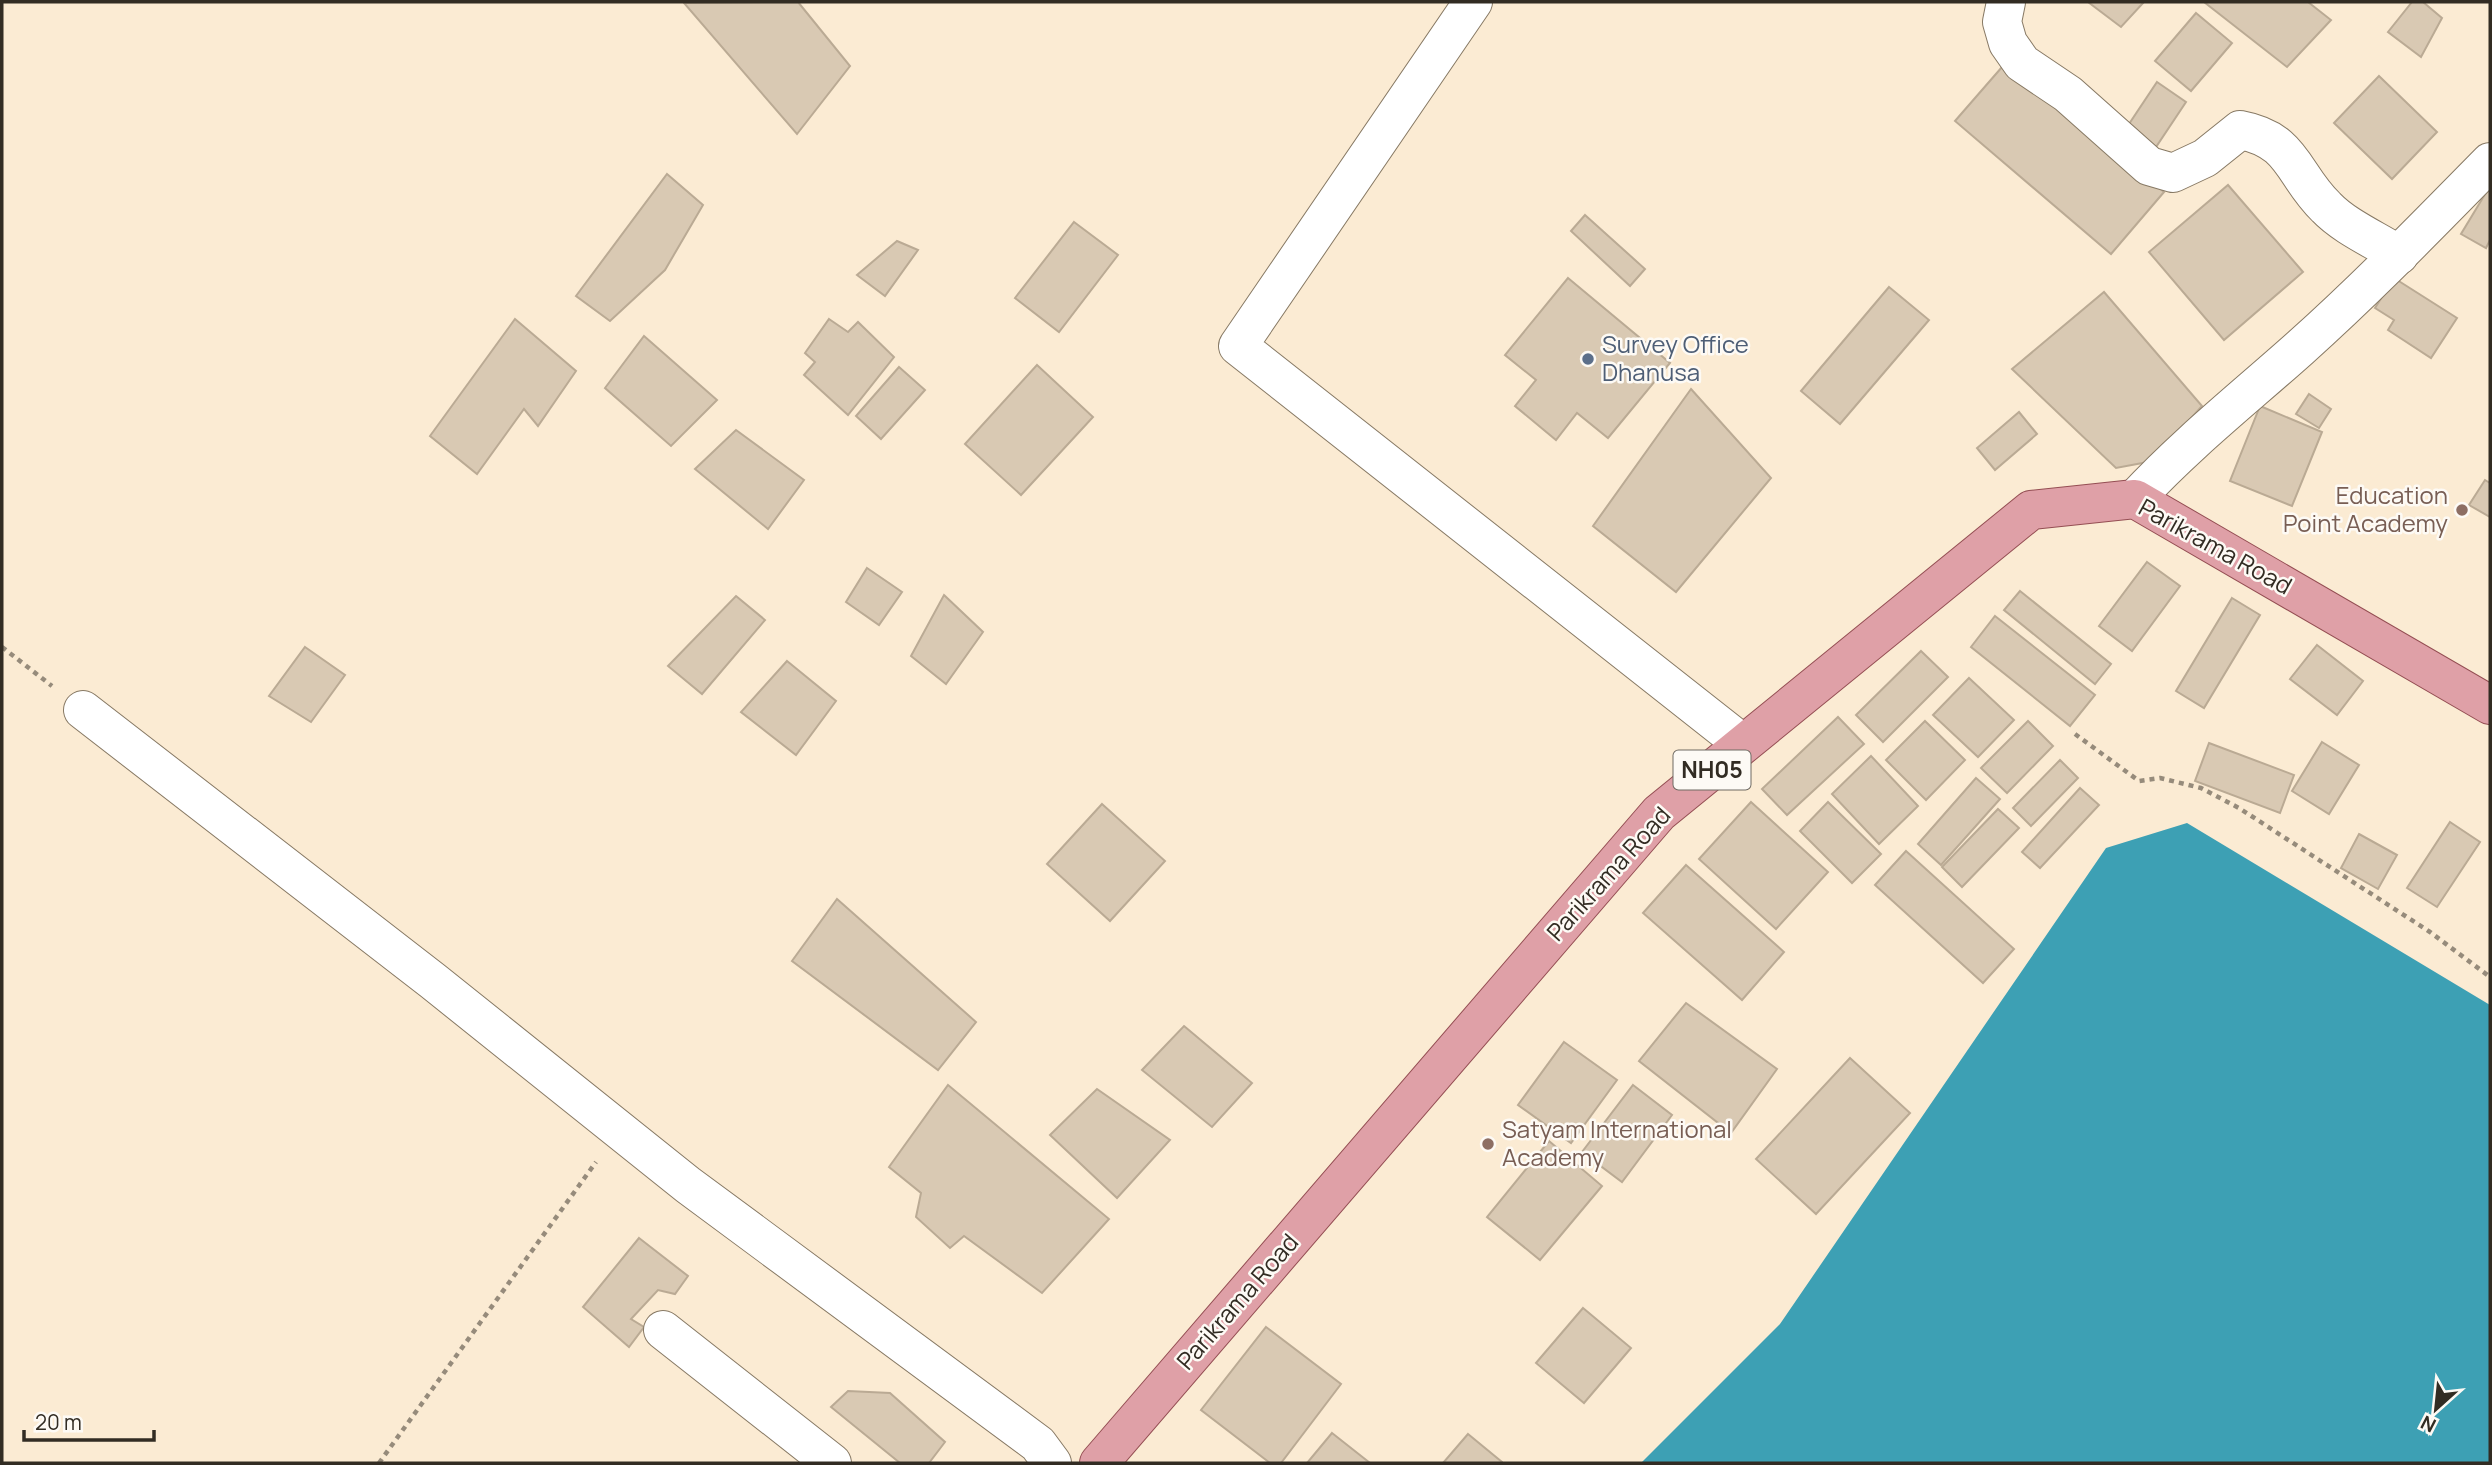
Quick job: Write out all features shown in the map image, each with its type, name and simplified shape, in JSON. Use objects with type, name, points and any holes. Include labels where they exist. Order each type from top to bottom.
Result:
[{"type":"main road","name":"Parikrama Road","points":[[1099,1463],[1659,813],[2031,510],[2135,499],[2490,705]]},
{"type":"street","points":[[1473,2],[1238,346],[1743,744]]},
{"type":"street","points":[[2006,2],[2002,22],[2008,43],[2022,63],[2068,94],[2149,166],[2173,173],[2205,158],[2240,130],[2263,134],[2284,150],[2326,208],[2399,255]]},
{"type":"street","points":[[2135,499],[2173,458],[2301,347],[2399,255],[2490,162]]},
{"type":"street","points":[[83,710],[433,981],[710,1202],[1038,1444],[1052,1463]]},
{"type":"street","points":[[663,1330],[832,1463]]},
{"type":"path","points":[[2,647],[83,710]]},
{"type":"path","points":[[2075,734],[2140,781],[2160,778],[2201,789],[2239,808],[2430,932],[2490,977]]},
{"type":"path","points":[[379,1463],[619,1130]]},
{"type":"water","points":[[2187,823],[2490,1005],[2490,1463],[1641,1463],[1780,1324],[2106,848]]},
{"type":"building","points":[[798,2],[850,66],[797,134],[684,3]]},
{"type":"building","points":[[2088,2],[2144,2],[2121,27]]},
{"type":"building","points":[[2204,2],[2308,2],[2331,20],[2287,67]]},
{"type":"building","points":[[2412,2],[2423,2],[2442,18],[2421,57],[2388,32]]},
{"type":"building","points":[[2196,13],[2232,43],[2191,91],[2155,61]]},
{"type":"building","points":[[2009,59],[2164,192],[2111,254],[1955,121]]},
{"type":"building","points":[[2379,76],[2437,132],[2392,179],[2334,123]]},
{"type":"building","points":[[2157,82],[2186,102],[2156,147],[2127,127]]},
{"type":"building","points":[[667,174],[703,205],[665,270],[610,321],[576,296]]},
{"type":"building","points":[[2228,185],[2303,272],[2224,340],[2149,252]]},
{"type":"building","points":[[2490,186],[2490,240],[2486,248],[2461,234]]},
{"type":"building","points":[[1585,215],[1645,269],[1630,286],[1571,231]]},
{"type":"building","points":[[1074,222],[1118,255],[1059,332],[1015,298]]},
{"type":"building","points":[[897,241],[918,250],[885,296],[857,275]]},
{"type":"building","name":"Survey Office Dhanusa","points":[[1568,278],[1670,363],[1608,438],[1577,413],[1556,440],[1515,406],[1536,380],[1505,355]]},
{"type":"building","points":[[2394,278],[2457,318],[2431,358],[2388,330],[2394,320],[2375,308]]},
{"type":"building","points":[[1889,287],[1929,320],[1840,424],[1801,391]]},
{"type":"building","points":[[2104,292],[2202,406],[2153,461],[2116,468],[2012,369]]},
{"type":"building","points":[[515,319],[576,371],[538,426],[524,409],[477,474],[430,436]]},
{"type":"building","points":[[829,319],[848,332],[858,322],[894,357],[848,415],[804,375],[815,362],[805,353]]},
{"type":"building","points":[[644,336],[717,400],[671,446],[605,388]]},
{"type":"building","points":[[1037,365],[1093,417],[1021,495],[965,444]]},
{"type":"building","points":[[899,367],[925,390],[881,439],[856,416]]},
{"type":"building","points":[[1691,389],[1771,478],[1676,592],[1593,526]]},
{"type":"building","points":[[2309,394],[2331,409],[2319,428],[2296,414]]},
{"type":"building","points":[[2260,406],[2322,432],[2292,506],[2230,481]]},
{"type":"building","points":[[2019,412],[2037,434],[1995,470],[1977,448]]},
{"type":"building","points":[[736,430],[804,480],[768,529],[695,469]]},
{"type":"building","points":[[2485,480],[2490,483],[2490,517],[2469,505]]},
{"type":"building","points":[[2147,562],[2180,586],[2132,651],[2099,626]]},
{"type":"building","points":[[867,568],[902,592],[879,625],[846,602]]},
{"type":"building","points":[[2020,591],[2111,664],[2095,684],[2004,610]]},
{"type":"building","points":[[944,595],[983,632],[946,684],[911,656]]},
{"type":"building","points":[[736,596],[765,620],[702,694],[668,666]]},
{"type":"building","points":[[2232,598],[2260,615],[2204,708],[2176,691]]},
{"type":"building","points":[[1995,616],[2095,695],[2070,726],[1971,647]]},
{"type":"building","points":[[2317,645],[2363,681],[2337,715],[2290,679]]},
{"type":"building","points":[[305,647],[345,675],[311,722],[269,696]]},
{"type":"building","points":[[1921,651],[1948,677],[1883,742],[1856,715]]},
{"type":"building","points":[[787,661],[836,701],[796,755],[741,712]]},
{"type":"building","points":[[1969,678],[2014,720],[1978,757],[1933,715]]},
{"type":"building","points":[[1838,717],[1864,744],[1787,815],[1762,789]]},
{"type":"building","points":[[1925,721],[1965,760],[1926,800],[1886,760]]},
{"type":"building","points":[[2028,721],[2053,746],[2007,793],[1981,768]]},
{"type":"building","points":[[2322,742],[2359,765],[2329,814],[2292,791]]},
{"type":"building","points":[[2209,743],[2294,775],[2280,813],[2195,781]]},
{"type":"building","points":[[1871,756],[1918,806],[1879,844],[1832,794]]},
{"type":"building","points":[[2060,760],[2078,778],[2031,826],[2013,808]]},
{"type":"building","points":[[1976,778],[2000,799],[1941,865],[1918,844]]},
{"type":"building","points":[[2080,788],[2099,805],[2040,868],[2022,852]]},
{"type":"building","points":[[1751,802],[1828,872],[1776,929],[1699,859]]},
{"type":"building","points":[[1828,802],[1881,854],[1852,883],[1800,831]]},
{"type":"building","points":[[1102,804],[1165,861],[1110,921],[1047,864]]},
{"type":"building","points":[[1998,809],[2019,828],[1962,887],[1942,867]]},
{"type":"building","points":[[2450,822],[2480,842],[2437,907],[2407,888]]},
{"type":"building","points":[[2359,834],[2397,855],[2378,889],[2341,868]]},
{"type":"building","points":[[1906,851],[2014,949],[1983,983],[1875,885]]},
{"type":"building","points":[[1686,865],[1784,952],[1742,1000],[1643,913]]},
{"type":"building","points":[[837,899],[976,1022],[938,1070],[792,961]]},
{"type":"building","points":[[1686,1003],[1777,1069],[1731,1133],[1639,1061]]},
{"type":"building","points":[[1184,1026],[1252,1083],[1212,1127],[1142,1070]]},
{"type":"building","points":[[1564,1042],[1617,1080],[1571,1143],[1518,1105]]},
{"type":"building","points":[[1850,1058],[1910,1113],[1816,1214],[1756,1159]]},
{"type":"building","points":[[948,1085],[1109,1219],[1042,1293],[964,1236],[950,1248],[916,1217],[921,1193],[889,1167]]},
{"type":"building","points":[[1633,1085],[1672,1115],[1622,1182],[1582,1152]]},
{"type":"building","points":[[1097,1089],[1170,1140],[1117,1198],[1050,1135]]},
{"type":"building","points":[[1549,1141],[1602,1186],[1540,1260],[1487,1217]]},
{"type":"building","points":[[639,1238],[688,1276],[675,1294],[658,1290],[631,1319],[644,1327],[629,1347],[583,1307]]},
{"type":"building","points":[[1583,1308],[1631,1348],[1584,1403],[1536,1363]]},
{"type":"building","points":[[1266,1327],[1341,1384],[1281,1463],[1270,1463],[1201,1410]]},
{"type":"building","points":[[848,1391],[890,1393],[945,1442],[929,1463],[900,1463],[831,1407]]},
{"type":"building","points":[[1332,1433],[1370,1463],[1307,1463]]},
{"type":"building","points":[[1468,1434],[1502,1462],[1502,1463],[1443,1463]]},
{"type":"place","name":"Survey Office Dhanusa","points":[[1588,359]]},
{"type":"place","name":"Education Point Academy","points":[[2462,510]]},
{"type":"place","name":"Satyam International Academy","points":[[1488,1144]]}]
